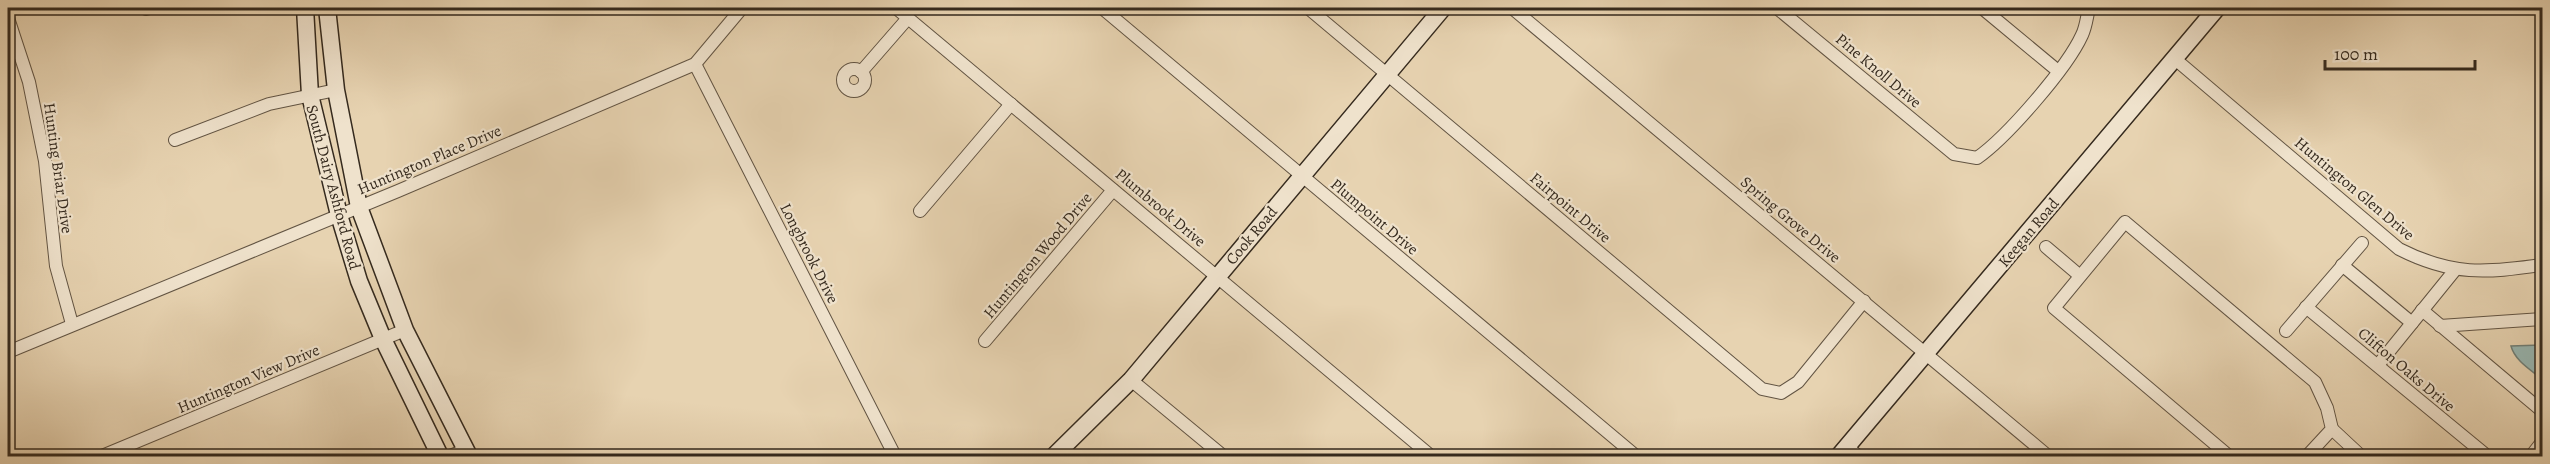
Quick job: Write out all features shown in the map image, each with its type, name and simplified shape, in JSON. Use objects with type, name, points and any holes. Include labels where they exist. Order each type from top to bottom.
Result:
[{"type":"street","name":"South Dairy Ashford Road","points":[[305,8],[310,95],[339,215],[359,281],[383,339],[440,456]]},
{"type":"street","name":"South Dairy Ashford Road","points":[[327,8],[336,90],[359,207],[405,330],[461,454]]},
{"type":"street","name":"Huntington Place Drive","points":[[8,352],[359,207],[695,64],[742,8]]},
{"type":"street","name":"Plumbrook Drive","points":[[896,8],[1431,456]]},
{"type":"street","name":"Plumpoint Drive","points":[[1102,8],[1632,453]]},
{"type":"street","name":"Fairpoint Drive","points":[[1308,8],[1762,389],[1781,393],[1798,382],[1864,301]]},
{"type":"street","name":"Cook Road","points":[[1054,456],[1131,380],[1443,8]]},
{"type":"street","name":"Spring Grove Drive","points":[[1512,8],[2048,456]]},
{"type":"street","name":"Pine Knoll Drive","points":[[1777,8],[1954,154],[1977,158],[1995,146],[2058,71],[2083,33],[2089,8]]},
{"type":"street","points":[[1982,8],[2058,71]]},
{"type":"street","name":"Keegan Road","points":[[1848,453],[1925,354],[2217,8]]},
{"type":"street","name":"Hunting Briar Drive","points":[[8,18],[30,82],[45,161],[56,266],[72,324]]},
{"type":"street","points":[[861,72],[908,18]]},
{"type":"street","name":"Huntington Glen Drive","points":[[2175,59],[2399,249],[2424,262],[2455,270],[2491,272],[2542,265]]},
{"type":"street","name":"Longbrook Drive","points":[[695,64],[895,456]]},
{"type":"street","points":[[175,140],[269,104],[336,90]]},
{"type":"street","points":[[920,211],[1011,104]]},
{"type":"street","name":"Huntington Wood Drive","points":[[985,341],[1113,190]]},
{"type":"street","points":[[2229,456],[2054,308],[2125,222],[2315,382],[2327,408],[2332,429],[2361,456]]},
{"type":"street","points":[[2286,331],[2362,243]]},
{"type":"street","points":[[2046,247],[2079,275]]},
{"type":"street","points":[[2342,265],[2412,323]]},
{"type":"street","points":[[2378,365],[2455,270]]},
{"type":"street","name":"Clifton Oaks Drive","points":[[2306,307],[2487,456]]},
{"type":"street","points":[[2422,310],[2542,411]]},
{"type":"street","points":[[2440,326],[2542,319]]},
{"type":"street","name":"Huntington View Drive","points":[[102,456],[405,330]]},
{"type":"street","points":[[1131,380],[1223,456]]},
{"type":"street","points":[[2307,456],[2332,429]]},
{"type":"street","points":[[2530,456],[2542,442]]},
{"type":"water","points":[[2542,345],[2542,379],[2520,361],[2511,346]]}]
